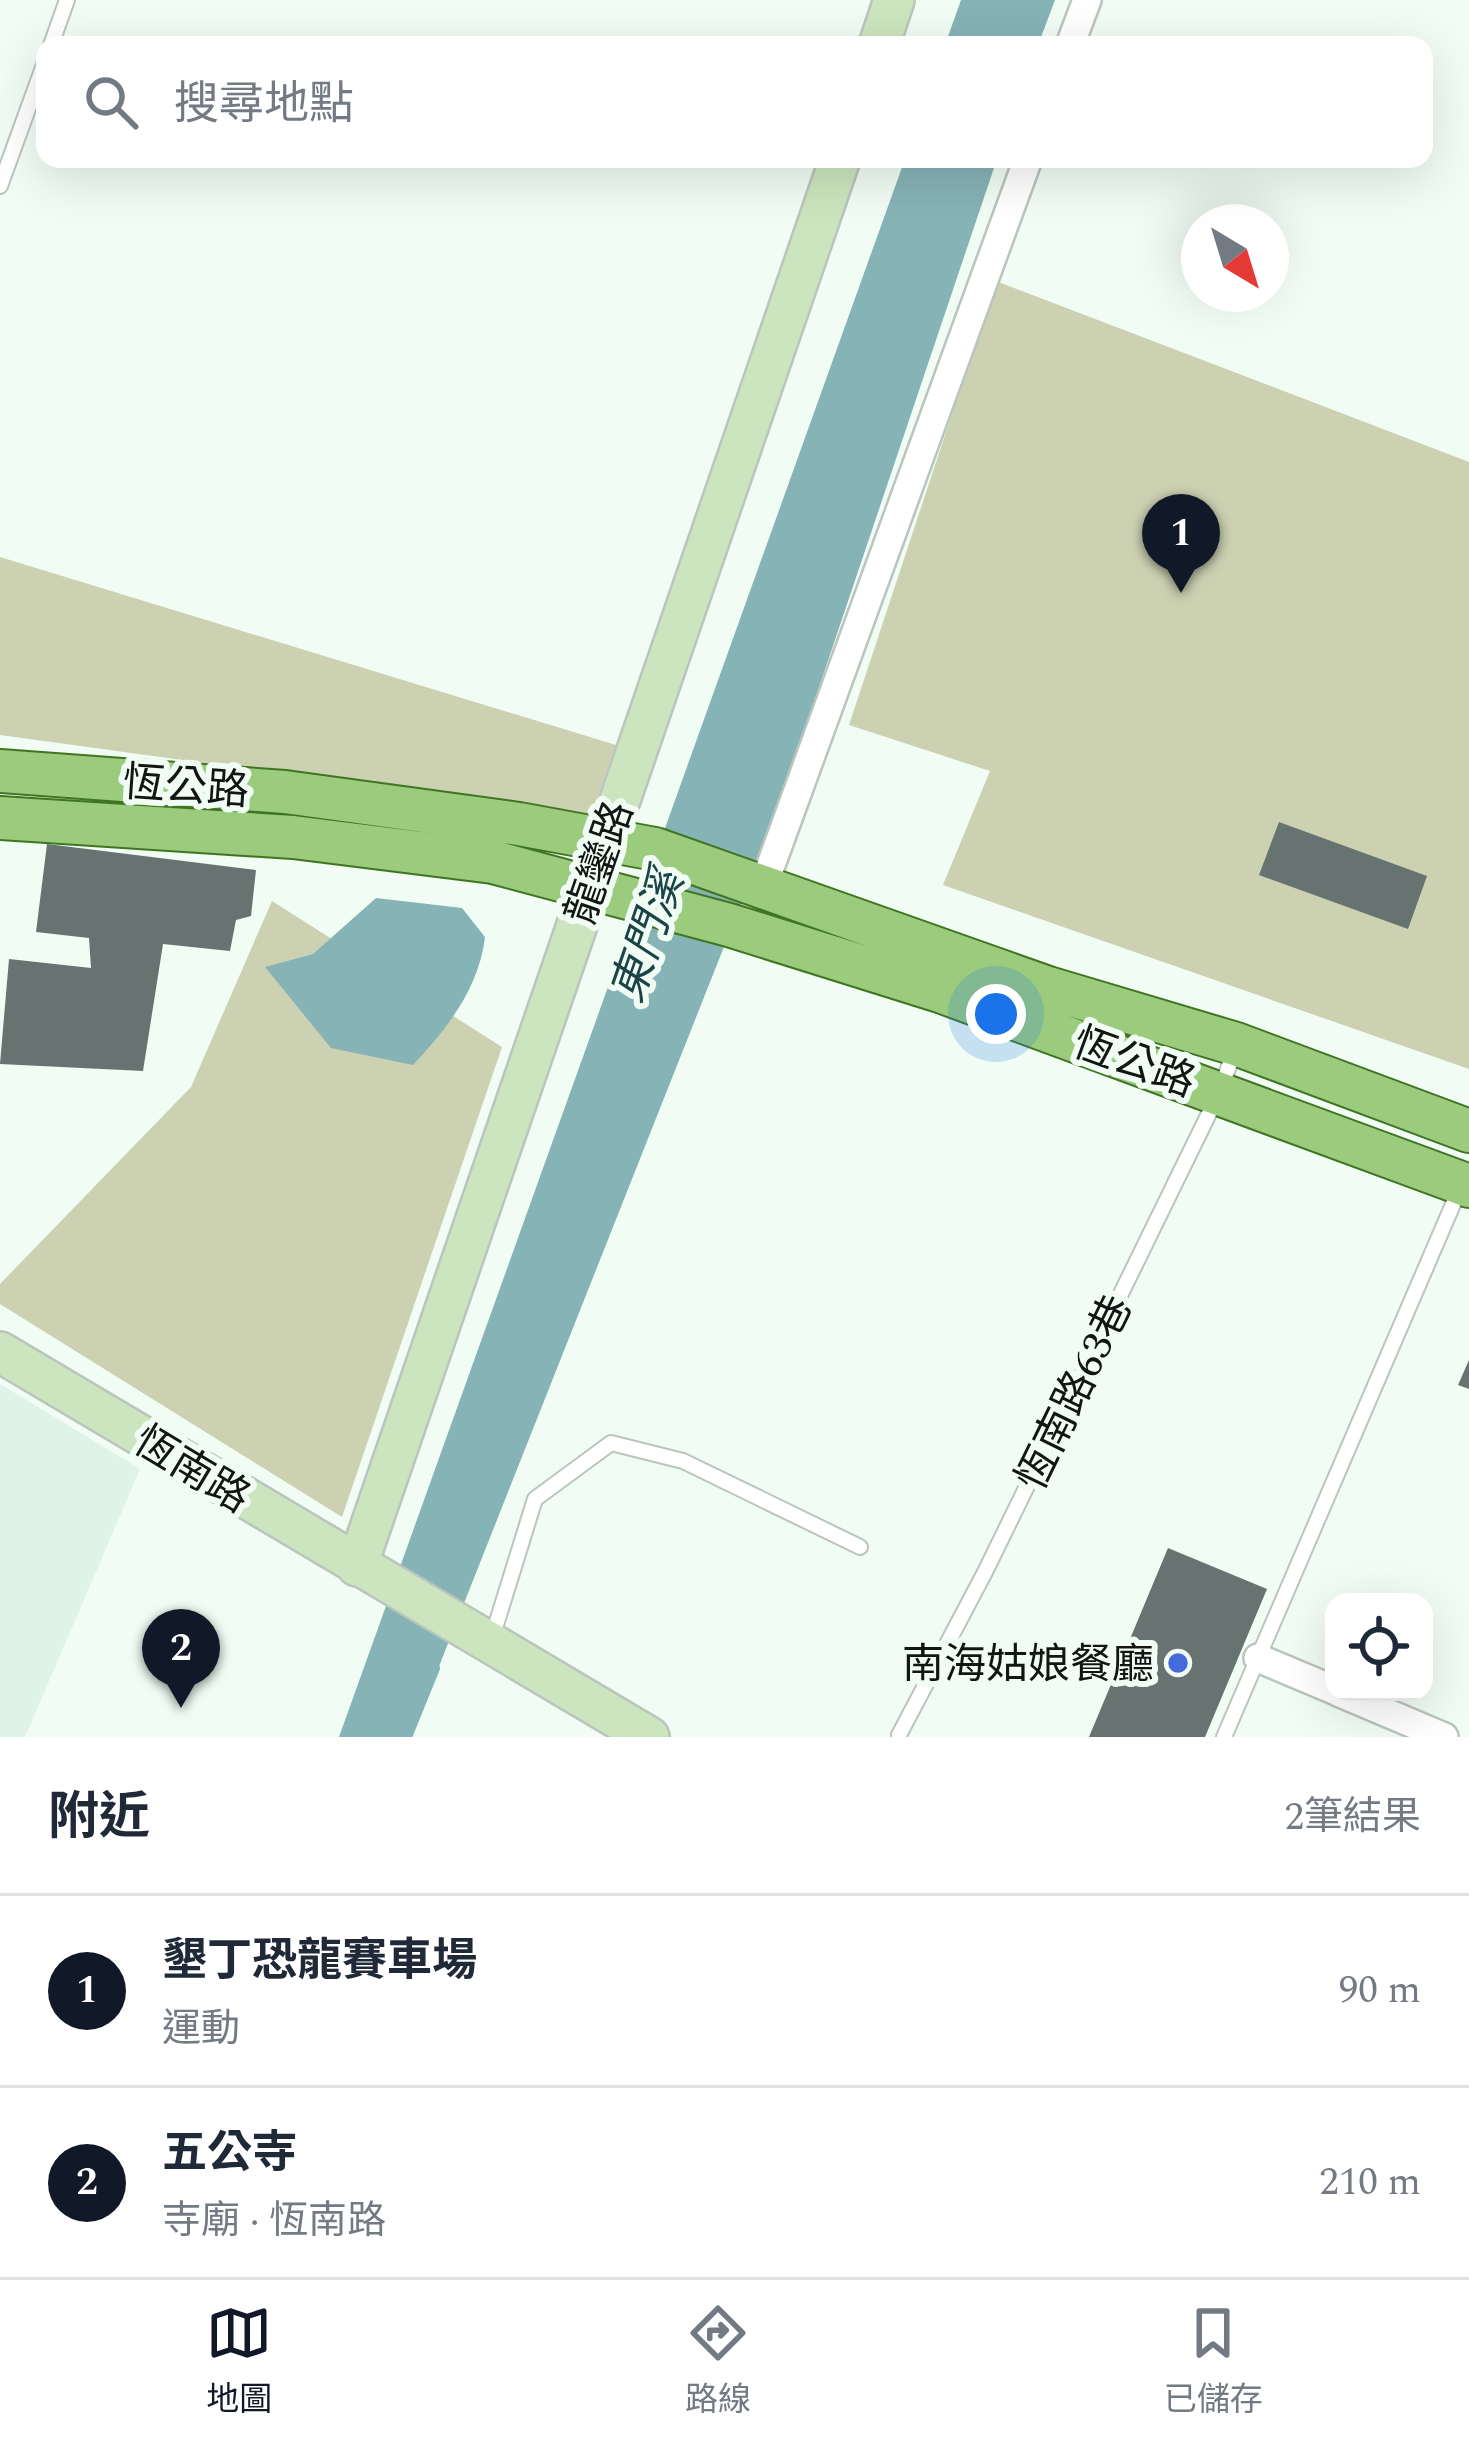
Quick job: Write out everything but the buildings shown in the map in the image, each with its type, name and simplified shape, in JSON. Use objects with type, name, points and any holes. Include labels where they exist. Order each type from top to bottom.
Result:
[{"type":"main road","name":"恆公路","points":[[0,771],[285,791],[656,849],[1048,988],[1236,1044],[1469,1131]]},
{"type":"main road","name":"恆公路","points":[[0,818],[293,837],[493,862],[728,925],[940,991],[1467,1179]]},
{"type":"street","points":[[881,36],[894,0]]},
{"type":"street","points":[[1073,36],[1087,0]]},
{"type":"street","name":"龍鑾路","points":[[372,1575],[604,838],[837,168]]},
{"type":"street","points":[[756,884],[1025,168]]},
{"type":"street","name":"恆南路","points":[[0,1352],[473,1636]]},
{"type":"street","points":[[473,1636],[649,1737]]},
{"type":"street","points":[[1258,1658],[1325,1686]]},
{"type":"street","points":[[1359,1701],[1444,1737]]},
{"type":"lane","points":[[54,36],[68,0]]},
{"type":"lane","points":[[0,186],[36,87]]},
{"type":"lane","name":"恆南路63巷","points":[[898,1735],[986,1573],[1220,1090],[1236,1044]]},
{"type":"lane","points":[[1224,1737],[1467,1179]]},
{"type":"lane","points":[[473,1636],[535,1499],[611,1443],[683,1462],[860,1547]]},
{"type":"shaded area","points":[[0,1384],[140,1469],[25,1737],[0,1737]]},
{"type":"green space","points":[[996,281],[1469,462],[1469,1069],[943,885],[990,771],[849,725]]},
{"type":"green space","points":[[0,557],[616,745],[591,816],[0,735]]},
{"type":"green space","points":[[272,901],[502,1047],[342,1517],[0,1304],[0,1284],[191,1087]]},
{"type":"water","points":[[961,0],[1055,0],[1041,36],[948,36]]},
{"type":"water","points":[[902,168],[994,168],[775,818],[411,1737],[339,1737]]},
{"type":"water","points":[[376,898],[462,908],[485,937],[476,973],[460,1007],[413,1065],[331,1048],[265,967],[313,954]]},
{"type":"waterway","name":"東門溪","points":[[407,1737],[435,1668]]},
{"type":"place","name":"墾丁恐龍賽車場","points":[[1181,593]]},
{"type":"place","name":"南海姑娘餐廳","points":[[1178,1663]]},
{"type":"place","name":"五公寺","points":[[181,1708]]}]
